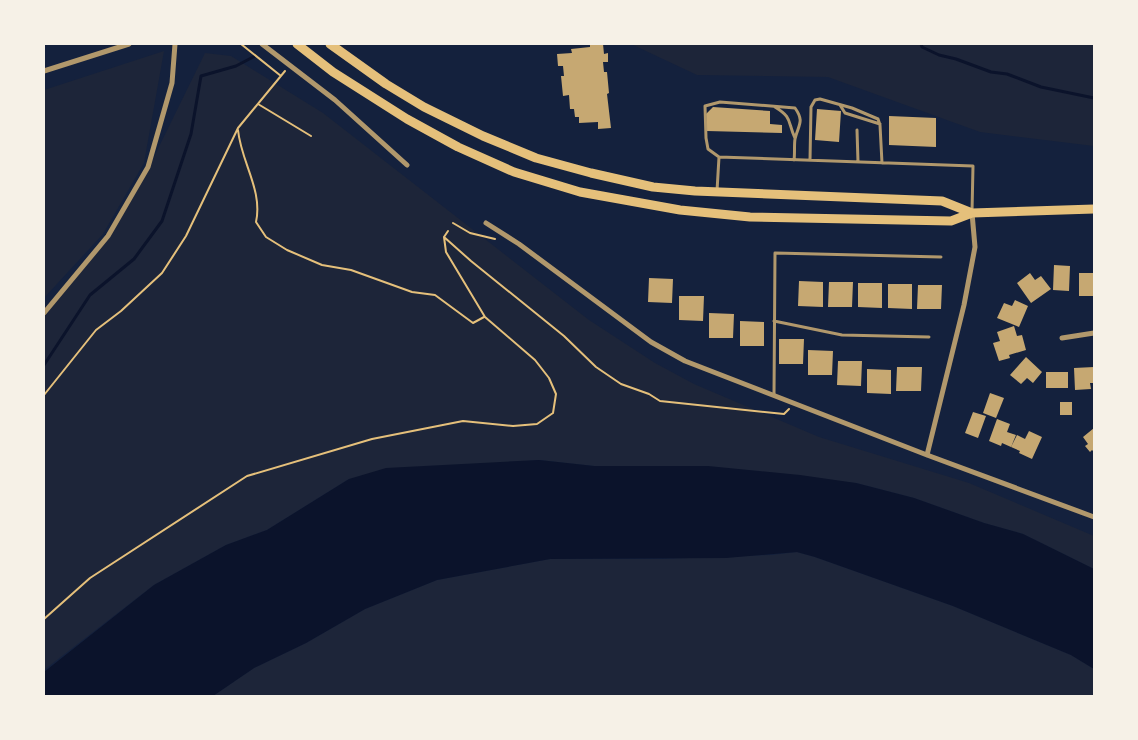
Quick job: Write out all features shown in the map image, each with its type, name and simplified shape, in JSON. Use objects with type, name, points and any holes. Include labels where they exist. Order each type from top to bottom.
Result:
[{"type":"main road","points":[[297,44],[333,72],[407,119],[458,147],[514,172],[580,192],[680,210],[750,217],[951,221],[972,213],[1094,209]]},
{"type":"main road","points":[[330,44],[386,84],[424,108],[483,136],[536,158],[591,173],[653,187],[717,192],[942,201],[972,213]]},
{"type":"street","points":[[44,71],[128,44]]},
{"type":"street","points":[[44,313],[108,236],[148,167],[172,83],[175,44]]},
{"type":"street","points":[[262,44],[335,100],[407,165]]},
{"type":"street","points":[[927,455],[964,305],[975,247],[972,213]]},
{"type":"street","points":[[486,223],[519,244],[651,342],[686,361],[927,455],[1094,517]]},
{"type":"street","points":[[1062,338],[1094,333]]},
{"type":"lane","points":[[810,160],[812,105],[815,100],[820,99],[875,117],[880,124],[882,163]]},
{"type":"lane","points":[[794,160],[795,138],[800,128],[800,115],[795,108],[720,102],[705,106],[708,149],[719,157],[794,160],[973,166],[972,213]]},
{"type":"lane","points":[[840,104],[845,113],[880,124]]},
{"type":"lane","points":[[774,106],[786,113],[791,122],[791,130],[795,138]]},
{"type":"lane","points":[[857,130],[858,162]]},
{"type":"lane","points":[[717,192],[719,157]]},
{"type":"lane","points":[[774,395],[775,253],[941,257]]},
{"type":"lane","points":[[774,321],[842,335],[930,338]]},
{"type":"path","points":[[44,395],[96,330],[121,311],[162,273],[186,236],[238,128],[281,76],[241,44]]},
{"type":"path","points":[[258,104],[311,136]]},
{"type":"path","points":[[238,128],[239,145],[249,168],[259,211],[256,222],[266,238],[287,250],[322,265],[351,270],[412,292],[435,295],[473,322],[485,317]]},
{"type":"path","points":[[453,223],[470,233],[502,241]]},
{"type":"path","points":[[44,619],[90,578],[247,476],[372,438],[463,421],[513,426],[538,424],[553,413],[556,394],[549,378],[536,360],[485,317],[446,252],[444,236],[448,231]]},
{"type":"path","points":[[444,236],[471,261],[564,336],[596,367],[621,384],[649,394],[660,401],[784,414],[795,404]]},
{"type":"shaded area","points":[[631,44],[1094,44],[1094,146],[980,132],[828,77],[697,75]]},
{"type":"shaded area","points":[[164,51],[144,163],[103,234],[44,298],[44,90]]},
{"type":"shaded area","points":[[205,53],[231,56],[323,113],[589,320],[655,363],[694,384],[819,437],[969,483],[1094,536],[1094,569],[1023,534],[984,523],[914,498],[856,483],[594,466],[539,460],[349,479],[267,530],[226,545],[154,585],[44,670],[44,314],[108,236],[149,167]]},
{"type":"shaded area","points":[[539,460],[594,466],[708,466],[800,475],[856,483],[914,498],[984,523],[1023,534],[1094,569],[1094,669],[1071,655],[953,606],[797,552],[726,558],[550,559],[437,580],[365,609],[306,643],[254,668],[213,696],[44,696],[44,672],[154,585],[226,545],[267,530],[349,479],[386,468]]},
{"type":"shaded area","points":[[797,552],[953,606],[1071,655],[1094,669],[1094,696],[213,696],[254,668],[306,643],[365,609],[437,580],[550,559],[659,559],[771,555]]},
{"type":"building","points":[[590,44],[603,44],[604,54],[608,53],[608,62],[603,62],[604,72],[607,72],[609,93],[607,94],[611,128],[598,129],[598,122],[579,123],[579,117],[575,117],[574,109],[570,109],[569,95],[563,96],[561,76],[564,76],[563,66],[558,66],[557,54],[572,53],[571,49],[590,47]]},
{"type":"building","points":[[713,107],[770,111],[770,124],[782,125],[782,133],[707,131],[706,114]]},
{"type":"building","points":[[817,109],[841,111],[839,142],[815,140]]},
{"type":"building","points":[[889,116],[936,118],[936,147],[889,145]]},
{"type":"building","points":[[1054,265],[1070,266],[1069,291],[1053,290]]},
{"type":"building","points":[[1030,273],[1035,280],[1041,276],[1051,289],[1031,303],[1017,283]]},
{"type":"building","points":[[1079,273],[1094,273],[1094,296],[1079,296]]},
{"type":"building","points":[[649,278],[673,279],[672,303],[648,302]]},
{"type":"building","points":[[799,281],[823,282],[823,307],[798,306]]},
{"type":"building","points":[[829,282],[853,282],[852,307],[828,307]]},
{"type":"building","points":[[858,283],[882,283],[882,308],[858,307]]},
{"type":"building","points":[[888,284],[912,284],[912,309],[888,308]]},
{"type":"building","points":[[918,285],[942,285],[941,309],[917,309]]},
{"type":"building","points":[[679,296],[704,296],[703,321],[679,320]]},
{"type":"building","points":[[1015,300],[1028,306],[1019,327],[997,318],[1004,303],[1012,306]]},
{"type":"building","points":[[709,313],[734,314],[733,338],[709,338]]},
{"type":"building","points":[[740,321],[764,322],[764,346],[740,346]]},
{"type":"building","points":[[1014,326],[1017,336],[1022,335],[1026,350],[1009,355],[1010,358],[999,361],[993,343],[1000,341],[997,332]]},
{"type":"building","points":[[779,339],[804,339],[803,364],[779,364]]},
{"type":"building","points":[[808,350],[833,351],[832,375],[808,375]]},
{"type":"building","points":[[1026,357],[1042,372],[1033,383],[1027,378],[1021,384],[1010,375]]},
{"type":"building","points":[[838,361],[862,361],[861,386],[837,385]]},
{"type":"building","points":[[897,367],[922,367],[921,391],[896,391]]},
{"type":"building","points":[[1094,367],[1094,383],[1090,383],[1091,389],[1075,390],[1074,368]]},
{"type":"building","points":[[867,369],[891,370],[891,394],[867,393]]},
{"type":"building","points":[[1046,372],[1068,372],[1068,388],[1046,388]]},
{"type":"building","points":[[990,393],[1004,398],[996,418],[983,413]]},
{"type":"building","points":[[1060,402],[1072,402],[1072,415],[1060,415]]},
{"type":"building","points":[[973,412],[986,416],[978,438],[965,433]]},
{"type":"building","points":[[997,419],[1010,424],[1007,432],[1016,435],[1011,447],[1002,443],[1001,446],[989,441]]},
{"type":"building","points":[[1094,428],[1094,452],[1092,450],[1090,452],[1085,446],[1088,444],[1083,437]]},
{"type":"building","points":[[1029,431],[1042,437],[1032,459],[1011,447],[1017,435],[1025,439]]},
{"type":"waterway","points":[[921,44],[922,47],[939,55],[991,72],[1007,74],[1041,87],[1094,98]]},
{"type":"waterway","points":[[44,365],[90,295],[134,259],[162,221],[191,134],[201,76],[236,66],[255,56]]}]
